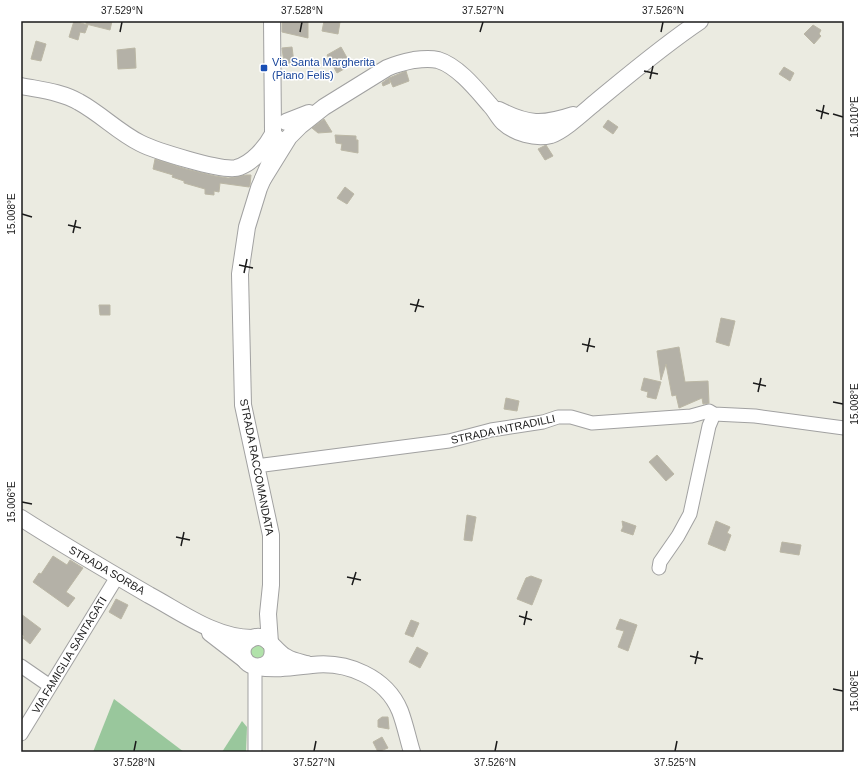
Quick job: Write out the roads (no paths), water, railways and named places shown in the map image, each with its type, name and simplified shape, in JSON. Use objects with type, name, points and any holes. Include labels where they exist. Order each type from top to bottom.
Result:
[{"type":"street","name":"STRADA RACCOMANDATA","points":[[262,641],[268,614],[271,586],[271,535],[243,405],[240,274],[247,227],[281,131],[273,102],[272,21]]},
{"type":"street","points":[[21,86],[69,97],[89,108],[123,133],[163,152],[214,166],[237,168],[246,163],[267,146],[281,131],[324,107],[387,68],[396,63],[423,59],[437,60],[455,69],[491,105],[503,122],[519,132],[534,137],[552,135],[573,121],[672,39],[700,21]]},
{"type":"street","name":"STRADA INTRADILLI","points":[[256,466],[449,440],[491,430],[543,422],[558,417],[571,417],[592,422],[691,416],[709,411],[714,414],[755,416],[844,428]]},
{"type":"street","points":[[659,568],[660,562],[678,536],[690,514],[709,426],[714,414]]},
{"type":"street","name":"STRADA SORBA","points":[[21,518],[117,576],[195,620]]},
{"type":"street","name":"VIA FAMIGLIA SANTAGATI","points":[[21,734],[117,576]]},
{"type":"street","points":[[195,620],[226,634],[262,641],[294,661],[312,665]]},
{"type":"street","points":[[195,620],[214,637],[253,664],[270,669],[286,669],[326,664],[360,671],[383,686],[390,694],[400,711],[412,752]]},
{"type":"street","points":[[262,641],[272,656],[267,664],[253,664],[243,655],[244,645],[262,641]]},
{"type":"street","points":[[253,664],[255,752]]},
{"type":"street","points":[[21,666],[50,686]]},
{"type":"place","name":"Via Santa Margherita (Piano Felis)","points":[[264,68]]}]
